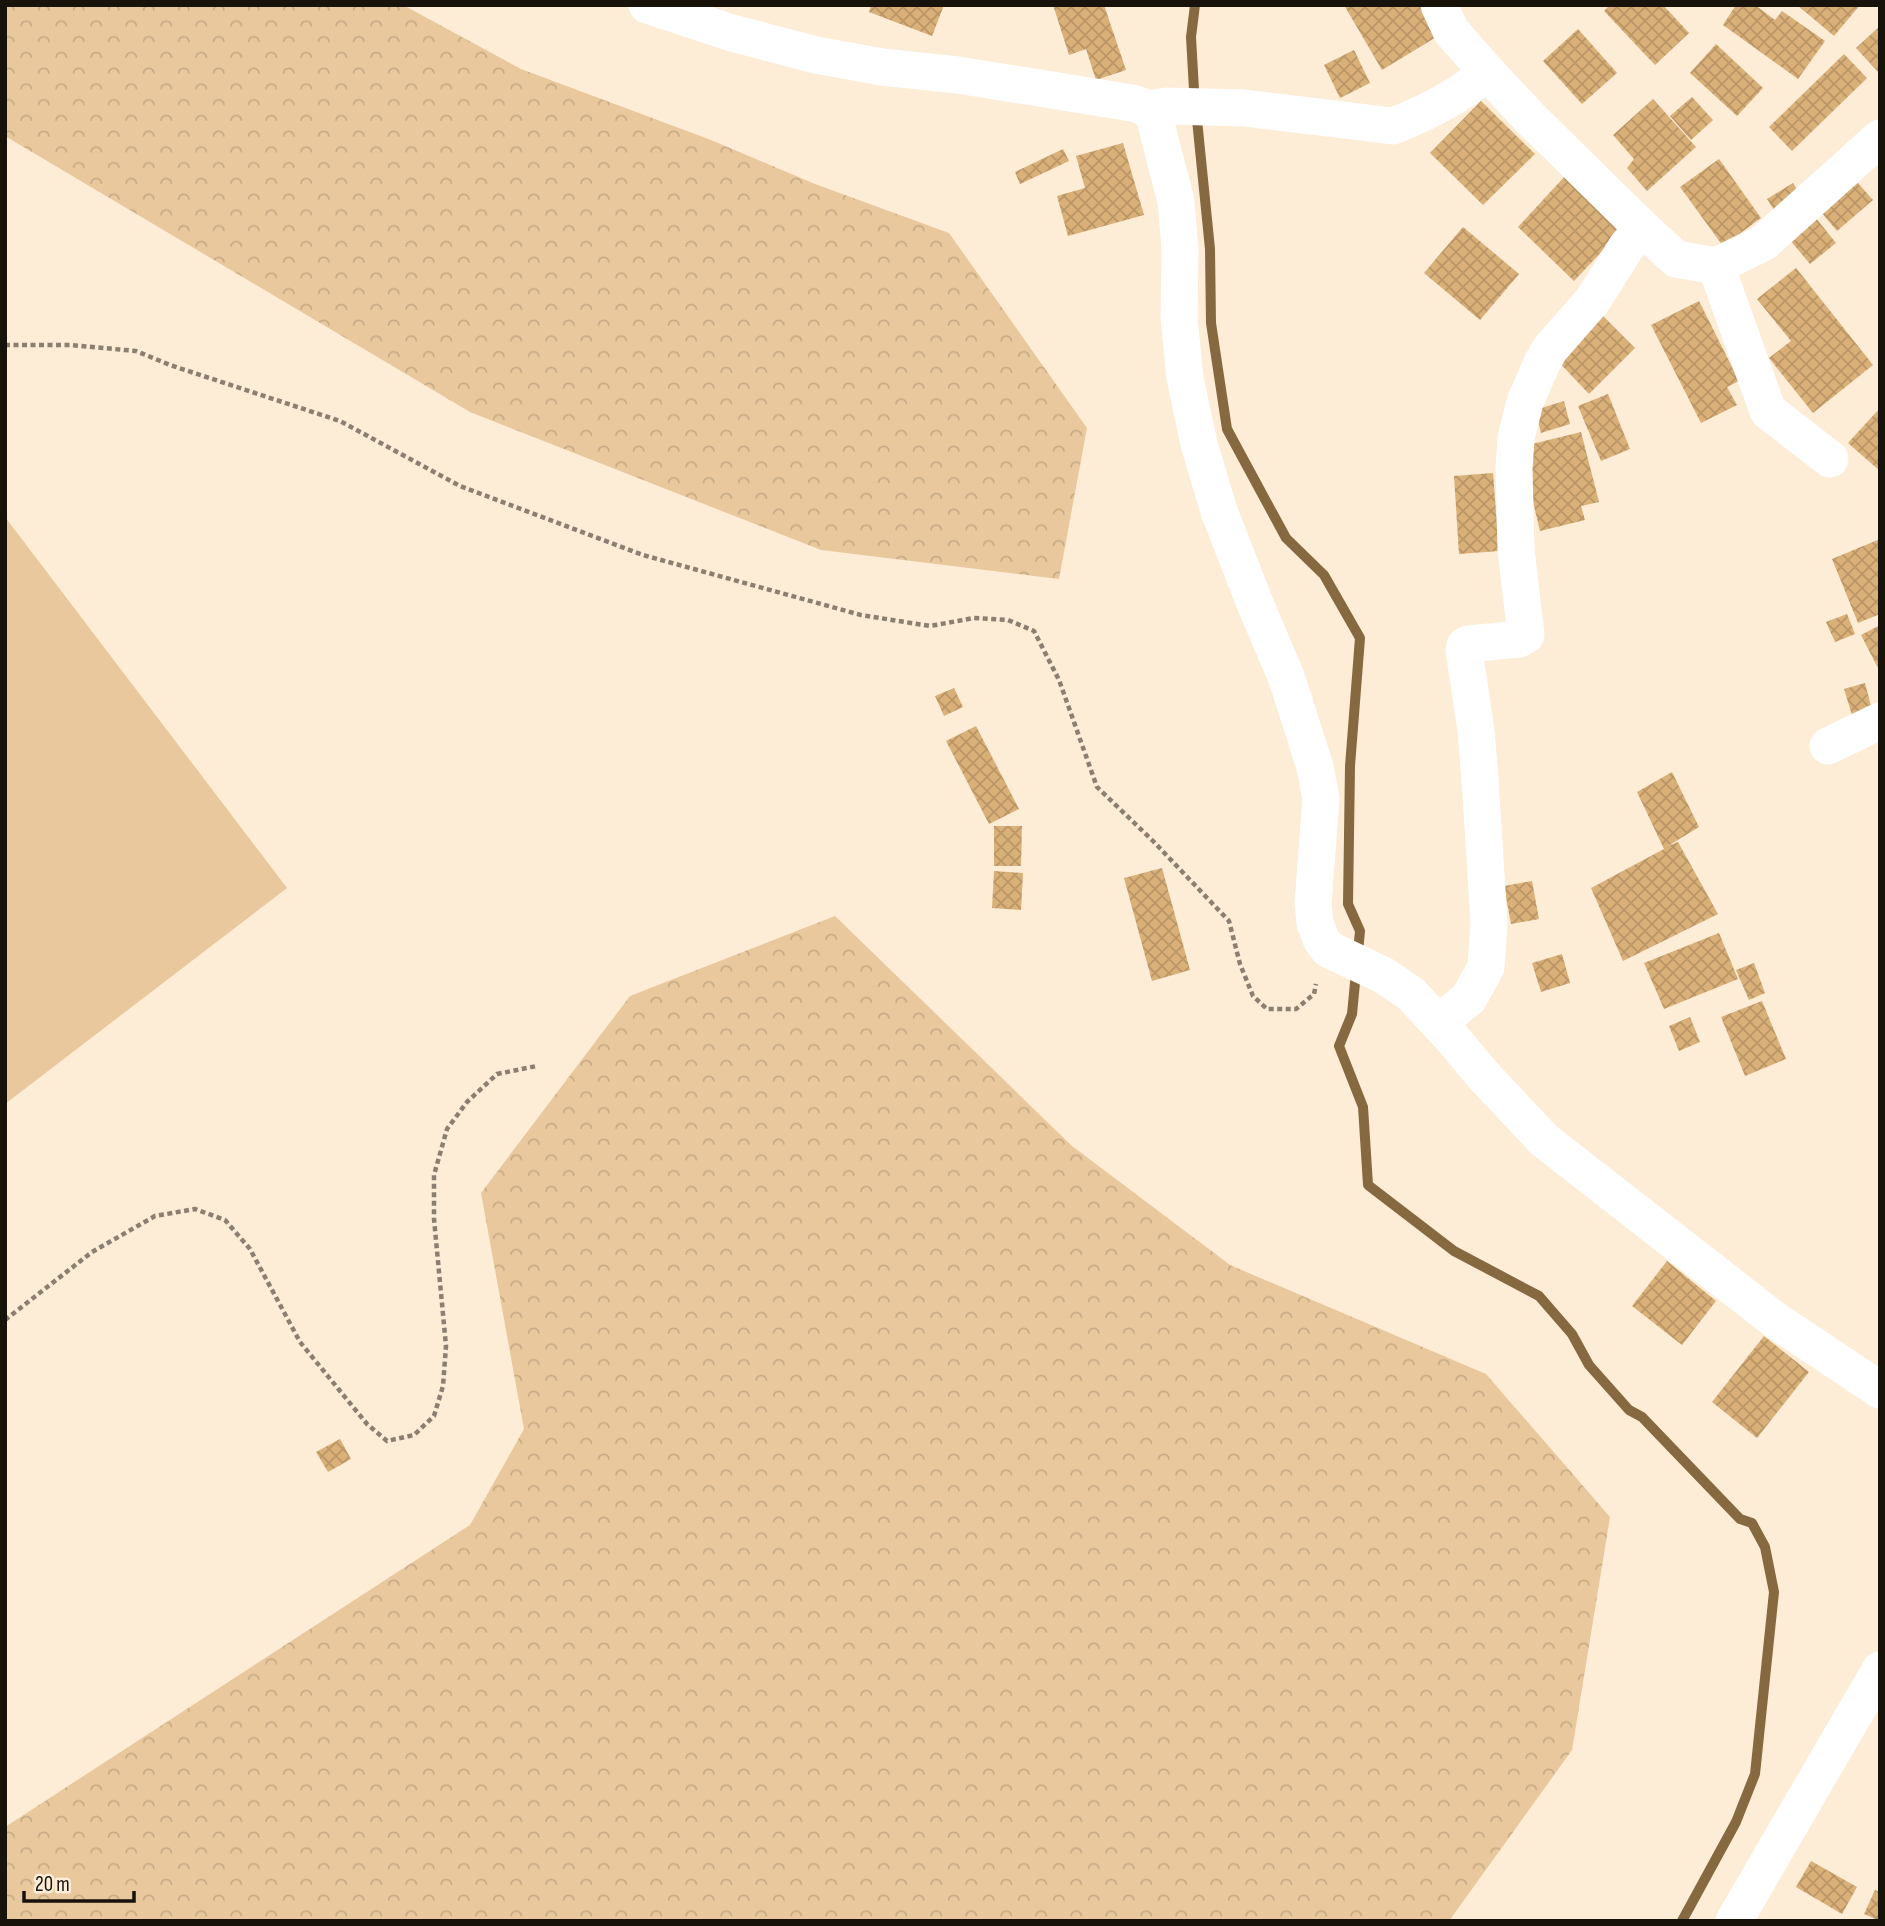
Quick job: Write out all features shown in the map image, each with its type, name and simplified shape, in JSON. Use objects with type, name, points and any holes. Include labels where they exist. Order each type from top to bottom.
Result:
[{"type":"street","points":[[647,5],[732,33],[816,55],[883,67],[958,75],[1158,107],[1244,108],[1393,126],[1444,102],[1488,72]]},
{"type":"street","points":[[1439,5],[1451,31],[1532,120],[1676,259],[1716,266],[1763,243],[1880,138]]},
{"type":"street","points":[[1158,107],[1155,120],[1176,201],[1180,249],[1179,318],[1185,378],[1199,444],[1219,511],[1287,680],[1315,767],[1321,799],[1313,903],[1315,923],[1321,939],[1333,951],[1384,975],[1411,994],[1544,1140],[1775,1320],[1880,1390]]},
{"type":"street","points":[[1436,1020],[1452,1012],[1469,998],[1486,967],[1489,923],[1480,779],[1464,650],[1468,644],[1519,639],[1526,635],[1516,550],[1516,438],[1525,402],[1550,349],[1593,300],[1627,246],[1642,228]]},
{"type":"street","points":[[1716,266],[1768,411],[1830,459]]},
{"type":"street","points":[[1828,746],[1880,721]]},
{"type":"street","points":[[1734,1921],[1880,1670]]},
{"type":"path","points":[[5,345],[70,345],[136,351],[170,365],[340,421],[460,486],[643,555],[862,615],[930,626],[974,618],[1008,620],[1034,631],[1059,680],[1097,787],[1229,921],[1240,964],[1253,996],[1268,1009],[1296,1009],[1314,994],[1320,968],[1333,951]]},
{"type":"path","points":[[5,1320],[92,1252],[155,1216],[195,1209],[225,1220],[250,1249],[300,1342],[367,1424],[387,1441],[414,1435],[434,1416],[443,1386],[446,1346],[434,1219],[434,1175],[447,1129],[467,1102],[498,1074],[537,1066]]},
{"type":"green space","points":[[5,5],[403,5],[521,69],[711,140],[815,184],[949,233],[1087,428],[1059,579],[821,550],[470,412],[5,136]]},
{"type":"green space","points":[[5,517],[287,888],[5,1104]]},
{"type":"green space","points":[[835,916],[1072,1146],[1230,1265],[1486,1374],[1610,1517],[1572,1750],[1449,1921],[5,1921],[5,1827],[470,1525],[524,1429],[481,1193],[630,996]]},
{"type":"building","points":[[871,5],[944,5],[932,36],[869,12]]},
{"type":"building","points":[[1053,5],[1104,5],[1126,70],[1096,80],[1086,49],[1069,55]]},
{"type":"building","points":[[1344,5],[1420,5],[1438,36],[1382,70]]},
{"type":"building","points":[[1610,5],[1663,5],[1689,33],[1655,65],[1604,11]]},
{"type":"building","points":[[1736,5],[1755,5],[1775,20],[1782,11],[1825,41],[1798,79],[1723,25]]},
{"type":"building","points":[[1797,5],[1860,5],[1834,36]]},
{"type":"building","points":[[1880,26],[1880,74],[1856,48]]},
{"type":"building","points":[[1578,29],[1617,73],[1582,104],[1543,61]]},
{"type":"building","points":[[1716,44],[1763,88],[1737,116],[1690,73]]},
{"type":"building","points":[[1354,50],[1370,83],[1340,98],[1324,65]]},
{"type":"building","points":[[1844,54],[1867,78],[1792,151],[1769,127]]},
{"type":"building","points":[[1692,97],[1713,120],[1691,140],[1670,116]]},
{"type":"building","points":[[1653,99],[1696,147],[1647,191],[1627,168],[1634,159],[1613,135]]},
{"type":"building","points":[[1481,101],[1535,154],[1483,205],[1430,153]]},
{"type":"building","points":[[1123,143],[1144,215],[1068,236],[1057,196],[1085,188],[1076,156]]},
{"type":"building","points":[[1063,149],[1069,161],[1020,184],[1015,172]]},
{"type":"building","points":[[1719,159],[1761,218],[1723,246],[1680,187]]},
{"type":"building","points":[[1566,175],[1623,229],[1574,281],[1518,227]]},
{"type":"building","points":[[1856,181],[1873,200],[1837,231],[1821,212]]},
{"type":"building","points":[[1793,183],[1803,200],[1778,216],[1767,199]]},
{"type":"building","points":[[1815,217],[1836,243],[1810,264],[1789,239]]},
{"type":"building","points":[[1463,227],[1519,274],[1480,320],[1424,273]]},
{"type":"building","points":[[1796,268],[1873,365],[1813,413],[1769,358],[1791,341],[1757,299]]},
{"type":"building","points":[[1699,301],[1739,381],[1727,387],[1737,405],[1701,423],[1651,325]]},
{"type":"building","points":[[1597,310],[1635,348],[1589,394],[1552,355]]},
{"type":"building","points":[[1608,394],[1630,449],[1601,461],[1578,406]]},
{"type":"building","points":[[1564,401],[1570,424],[1541,433],[1535,410]]},
{"type":"building","points":[[1880,408],[1880,471],[1848,443]]},
{"type":"building","points":[[1581,432],[1599,502],[1581,506],[1585,520],[1540,531],[1520,447]]},
{"type":"building","points":[[1493,473],[1499,551],[1459,554],[1454,476]]},
{"type":"building","points":[[1880,539],[1880,614],[1858,623],[1832,559]]},
{"type":"building","points":[[1847,614],[1855,634],[1835,642],[1826,622]]},
{"type":"building","points":[[1880,625],[1880,672],[1861,635]]},
{"type":"building","points":[[1865,683],[1872,710],[1852,715],[1844,689]]},
{"type":"building","points":[[954,688],[963,707],[944,716],[935,696]]},
{"type":"building","points":[[976,726],[1019,809],[989,824],[946,741]]},
{"type":"building","points":[[1672,772],[1699,827],[1668,846],[1678,842],[1718,914],[1623,961],[1591,888],[1664,849],[1637,792]]},
{"type":"building","points":[[994,826],[1022,826],[1021,866],[994,866]]},
{"type":"building","points":[[1162,868],[1190,970],[1152,981],[1124,878]]},
{"type":"building","points":[[994,871],[1023,873],[1021,910],[992,908]]},
{"type":"building","points":[[1532,881],[1539,919],[1511,924],[1504,886]]},
{"type":"building","points":[[1719,933],[1738,979],[1664,1009],[1644,963]]},
{"type":"building","points":[[1562,954],[1570,983],[1541,992],[1532,963]]},
{"type":"building","points":[[1754,963],[1765,993],[1749,1000],[1736,970]]},
{"type":"building","points":[[1762,1001],[1786,1059],[1745,1076],[1721,1017]]},
{"type":"building","points":[[1690,1017],[1700,1042],[1679,1051],[1669,1026]]},
{"type":"building","points":[[1667,1261],[1716,1301],[1682,1345],[1632,1306]]},
{"type":"building","points":[[1764,1336],[1809,1372],[1757,1438],[1712,1402]]},
{"type":"building","points":[[340,1439],[351,1459],[328,1472],[316,1452]]},
{"type":"building","points":[[1811,1861],[1857,1887],[1842,1914],[1796,1887]]},
{"type":"building","points":[[1875,1890],[1880,1892],[1880,1921],[1864,1914]]},
{"type":"waterway","points":[[1195,5],[1191,37],[1210,249],[1211,323],[1227,429],[1286,538],[1324,575],[1360,638],[1350,766],[1348,904],[1360,931],[1352,1014],[1339,1046],[1363,1107],[1368,1185],[1454,1251],[1539,1296],[1572,1334],[1589,1365],[1629,1410],[1642,1417],[1740,1519],[1752,1523],[1765,1547],[1774,1592],[1755,1774],[1736,1822],[1682,1921]]}]
